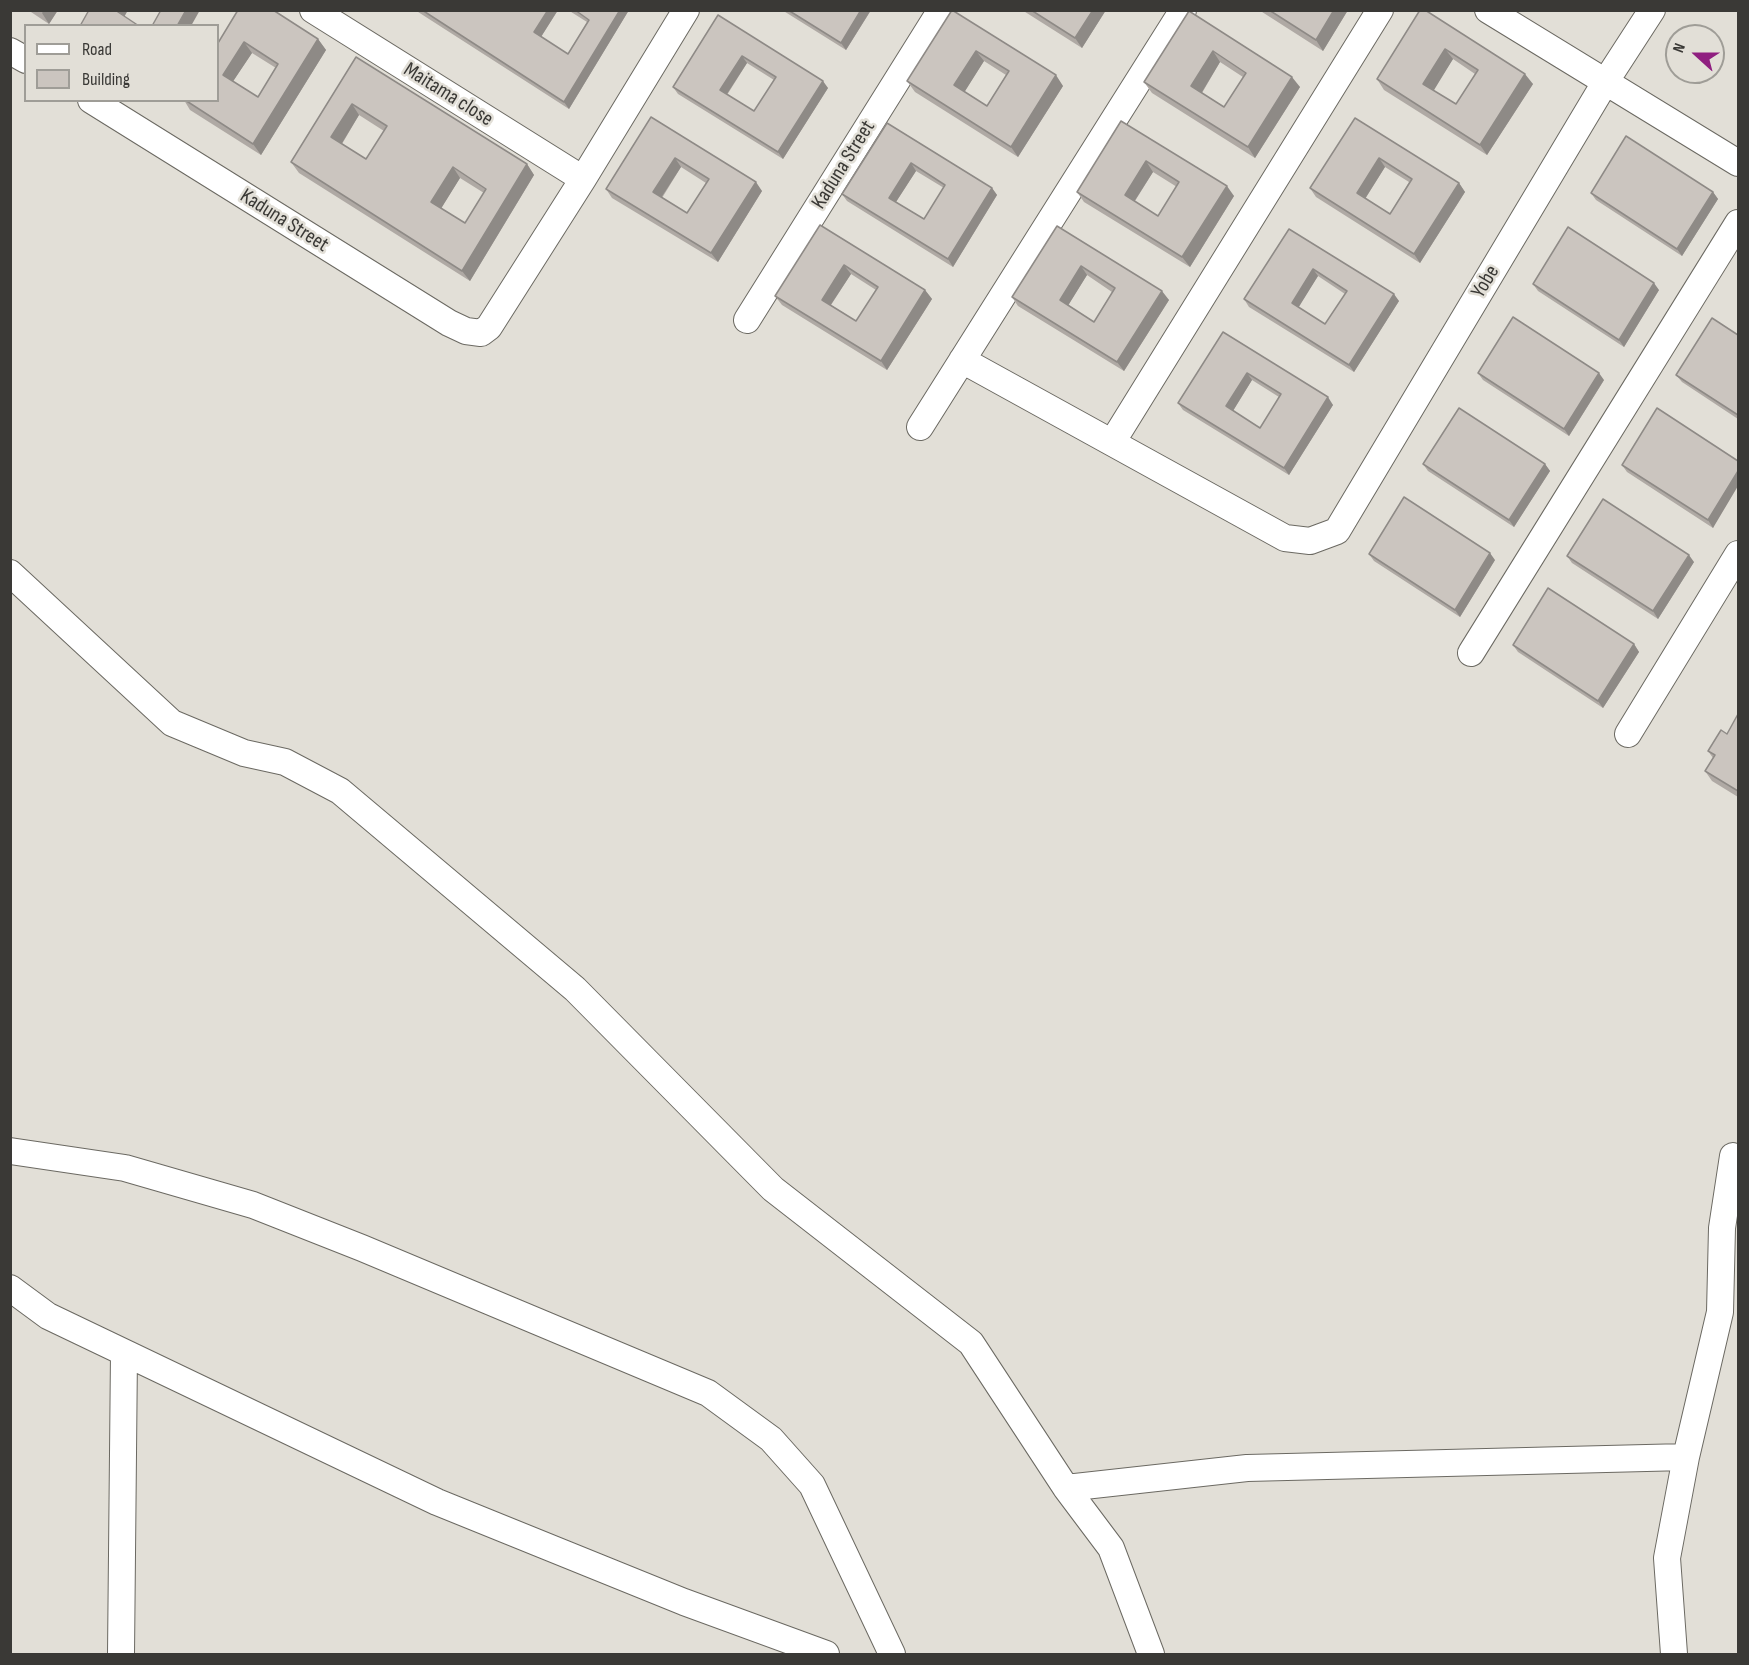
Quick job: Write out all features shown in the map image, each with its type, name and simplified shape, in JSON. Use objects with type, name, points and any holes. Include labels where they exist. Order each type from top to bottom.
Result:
[{"type":"street","name":"Maitama close","points":[[313,10],[583,179]]},
{"type":"street","points":[[583,179],[686,10]]},
{"type":"street","name":"Kaduna Street","points":[[747,320],[941,10]]},
{"type":"street","points":[[920,427],[1184,10]]},
{"type":"street","points":[[962,360],[1113,441],[1380,10]]},
{"type":"street","points":[[1488,10],[1738,163]]},
{"type":"street","name":"Yobe","points":[[1113,441],[1285,538],[1310,541],[1337,531],[1606,81],[1652,10]]},
{"type":"street","points":[[10,51],[24,59]]},
{"type":"street","name":"Kaduna Street","points":[[94,102],[449,323],[466,331],[481,333],[489,327],[583,179]]},
{"type":"street","points":[[1471,653],[1738,223]]},
{"type":"street","points":[[1628,734],[1738,554]]},
{"type":"street","points":[[10,573],[172,723],[244,753],[285,762],[340,791],[575,989],[773,1189],[971,1343],[1066,1488],[1111,1548],[1151,1654]]},
{"type":"street","points":[[10,1151],[125,1168],[253,1205],[362,1248],[708,1393],[771,1439],[812,1485],[892,1654]]},
{"type":"street","points":[[1674,1654],[1667,1558],[1686,1457],[1720,1312],[1722,1228],[1733,1156]]},
{"type":"street","points":[[10,1288],[48,1316],[437,1502],[673,1597],[826,1654]]},
{"type":"street","points":[[121,1654],[124,1353]]},
{"type":"street","points":[[1066,1488],[1247,1468],[1686,1457]]},
{"type":"building","points":[[89,10],[115,10],[136,24],[81,24]]},
{"type":"building","points":[[161,10],[186,10],[178,24],[153,24]]},
{"type":"building","points":[[238,10],[273,10],[318,39],[253,144],[188,102],[219,102],[219,41]],"holes":[[[244,42],[278,64],[258,97],[223,75]]]},
{"type":"building","points":[[422,10],[548,10],[534,32],[568,54],[589,20],[575,10],[620,10],[564,102]]},
{"type":"building","points":[[788,10],[861,10],[841,43]]},
{"type":"building","points":[[952,10],[1056,75],[1011,147],[907,81]],"holes":[[[976,51],[1009,71],[987,106],[954,85]]]},
{"type":"building","points":[[1031,10],[1093,10],[1075,38]]},
{"type":"building","points":[[1269,10],[1334,10],[1316,40]]},
{"type":"building","points":[[1420,10],[1425,10],[1525,74],[1480,145],[1377,79]],"holes":[[[1445,49],[1478,70],[1456,104],[1423,84]]]},
{"type":"building","points":[[1189,11],[1292,77],[1248,147],[1144,82]],"holes":[[[1213,51],[1246,73],[1224,107],[1191,86]]]},
{"type":"building","points":[[718,15],[823,81],[778,152],[673,87]],"holes":[[[742,56],[776,77],[754,111],[720,90]]]},
{"type":"building","points":[[356,57],[527,164],[462,271],[291,162]],"holes":[[[352,104],[387,126],[366,159],[331,137]],[[453,167],[486,189],[465,223],[431,202]]]},
{"type":"building","points":[[651,117],[756,182],[711,253],[606,189]],"holes":[[[675,158],[709,179],[687,213],[653,192]]]},
{"type":"building","points":[[1355,118],[1459,183],[1414,254],[1310,188]],"holes":[[[1379,158],[1412,179],[1390,214],[1357,193]]]},
{"type":"building","points":[[1121,121],[1227,186],[1182,257],[1077,192]],"holes":[[[1146,161],[1179,182],[1158,216],[1125,195]]]},
{"type":"building","points":[[887,123],[992,188],[948,259],[842,194]],"holes":[[[911,163],[945,185],[924,219],[889,198]]]},
{"type":"building","points":[[1626,136],[1713,192],[1677,249],[1591,193]]},
{"type":"building","points":[[820,225],[925,290],[881,361],[775,296]],"holes":[[[844,265],[878,287],[856,321],[822,300]]]},
{"type":"building","points":[[1057,226],[1162,291],[1117,362],[1012,297]],"holes":[[[1081,266],[1115,288],[1094,322],[1060,300]]]},
{"type":"building","points":[[1568,227],[1654,283],[1619,340],[1533,284]]},
{"type":"building","points":[[1289,229],[1394,294],[1349,365],[1244,299]],"holes":[[[1313,269],[1347,291],[1325,324],[1292,303]]]},
{"type":"building","points":[[1513,317],[1599,373],[1564,429],[1478,373]]},
{"type":"building","points":[[1712,318],[1738,335],[1738,415],[1676,375]]},
{"type":"building","points":[[1223,332],[1328,397],[1284,468],[1178,403]],"holes":[[[1247,373],[1281,394],[1260,428],[1226,406]]]},
{"type":"building","points":[[1459,408],[1545,464],[1509,520],[1423,464]]},
{"type":"building","points":[[1657,408],[1738,461],[1738,471],[1708,520],[1622,465]]},
{"type":"building","points":[[1404,497],[1490,553],[1455,610],[1369,554]]},
{"type":"building","points":[[1603,499],[1689,555],[1653,611],[1567,556]]},
{"type":"building","points":[[1548,588],[1634,644],[1598,701],[1513,645]]},
{"type":"building","points":[[1738,714],[1738,791],[1705,771],[1715,755],[1708,751],[1721,730],[1727,734]]}]
